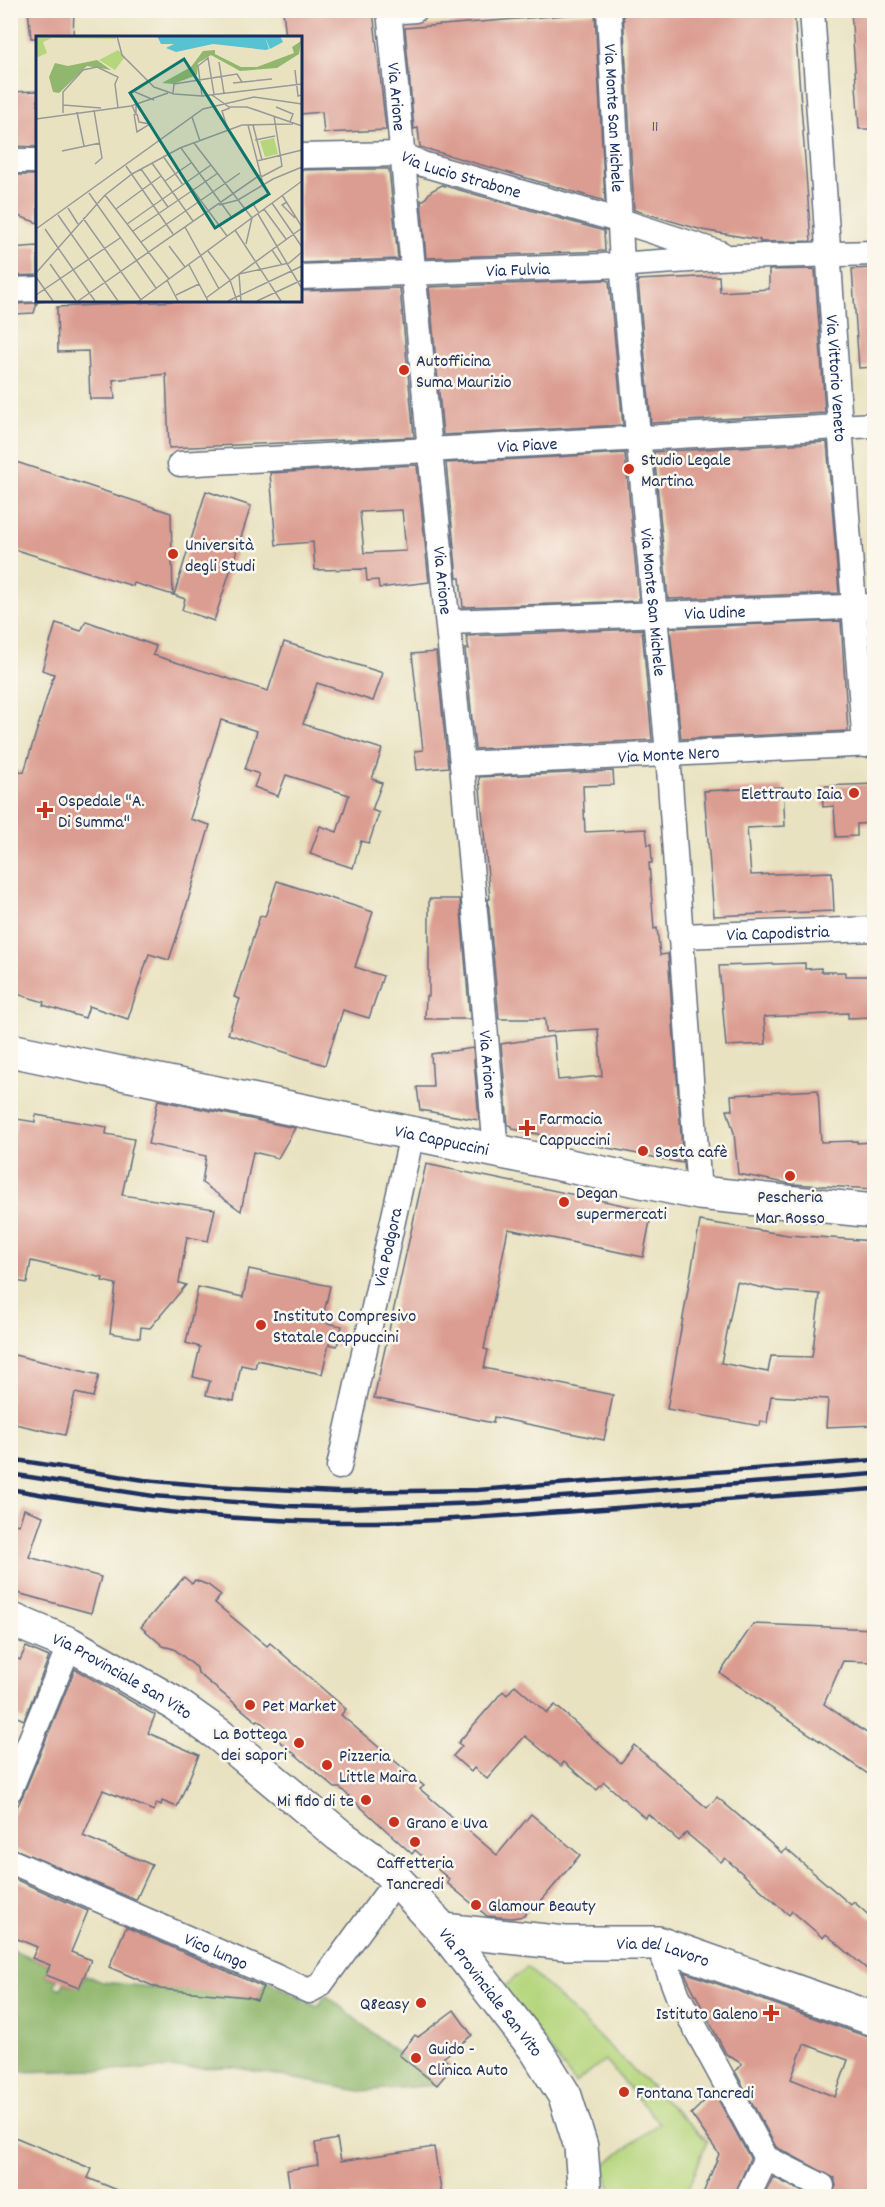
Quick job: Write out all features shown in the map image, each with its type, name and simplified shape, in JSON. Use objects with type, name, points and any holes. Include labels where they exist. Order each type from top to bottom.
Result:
[{"type":"street","points":[[389,11],[415,10]]},
{"type":"street","name":"Via Monte San Michele","points":[[609,10],[622,264],[668,754],[699,1193]]},
{"type":"street","name":"Via Vittorio Veneto","points":[[812,10],[840,426],[865,606],[870,744]]},
{"type":"street","name":"Via Arione","points":[[389,11],[462,764],[496,1151]]},
{"type":"street","name":"Via Lucio Strabone","points":[[302,156],[402,154],[422,164],[621,221]]},
{"type":"street","points":[[10,161],[36,160]]},
{"type":"street","name":"Via Fulvia","points":[[621,221],[733,257]]},
{"type":"street","name":"Via Fulvia","points":[[302,277],[622,264],[733,257],[874,253]]},
{"type":"street","points":[[10,290],[36,289]]},
{"type":"street","name":"Via Piave","points":[[180,464],[874,424]]},
{"type":"street","name":"Via Udine","points":[[448,622],[865,606]]},
{"type":"street","name":"Via Monte Nero","points":[[462,764],[870,744]]},
{"type":"street","name":"Via Capodistria","points":[[680,936],[874,928]]},
{"type":"street","name":"Via Cappuccini","points":[[10,1050],[699,1193],[874,1211]]},
{"type":"street","name":"Via Podgora","points":[[339,1467],[412,1134]]},
{"type":"street","name":"Via Provinciale San Vito","points":[[10,1618],[70,1644],[174,1703],[219,1735],[339,1835],[387,1870],[443,1930],[537,2051],[565,2096],[581,2147],[585,2191]]},
{"type":"street","points":[[10,1790],[70,1644]]},
{"type":"street","name":"Via Provinciale San Vito","points":[[339,1835],[385,1896],[518,2058],[545,2101],[585,2191]]},
{"type":"street","name":"Vico lungo","points":[[10,1861],[309,1991],[320,1985],[385,1896]]},
{"type":"street","name":"Via del Lavoro","points":[[443,1930],[566,1942],[658,1943],[874,2019]]},
{"type":"street","points":[[658,1943],[678,1996],[766,2158],[822,2186]]},
{"type":"street","points":[[748,2196],[766,2158]]},
{"type":"green space","points":[[10,1949],[50,1965],[46,1975],[57,1980],[54,1986],[61,1989],[64,1983],[79,1987],[85,1975],[102,1982],[248,1997],[257,2000],[266,1980],[317,2007],[326,1995],[437,2085],[360,2091],[233,2067],[11,2072]]},
{"type":"green space","points":[[527,1967],[707,2141],[686,2196],[612,2196],[604,2165],[659,2123],[605,2060],[575,2083],[503,1988]]},
{"type":"building","points":[[28,10],[74,10],[73,36],[31,38]]},
{"type":"building","points":[[283,10],[373,10],[386,130],[324,133],[322,112],[302,114],[302,36],[286,36]]},
{"type":"building","points":[[794,10],[811,241],[760,242],[760,240],[702,230],[634,210],[623,11]]},
{"type":"building","points":[[851,10],[874,10],[874,129],[859,129]]},
{"type":"building","points":[[595,13],[605,201],[420,147],[418,128],[414,129],[405,28]]},
{"type":"building","points":[[36,91],[36,147],[10,146],[10,92]]},
{"type":"building","points":[[389,169],[398,259],[302,263],[302,170]]},
{"type":"building","points":[[14,175],[36,175],[36,222],[10,213],[10,186]]},
{"type":"building","points":[[442,185],[604,231],[605,251],[426,258],[421,200]]},
{"type":"building","points":[[36,246],[36,275],[10,276],[10,248]]},
{"type":"building","points":[[874,268],[874,367],[859,368],[852,269]]},
{"type":"building","points":[[814,269],[825,413],[651,423],[638,280],[719,276],[720,292],[769,289],[769,270]]},
{"type":"building","points":[[609,281],[623,425],[443,435],[429,287]]},
{"type":"building","points":[[400,288],[414,437],[169,448],[166,374],[113,380],[115,399],[90,399],[88,351],[58,352],[57,307],[156,302],[302,302],[302,291]]},
{"type":"building","points":[[37,303],[34,313],[14,314],[13,304]]},
{"type":"building","points":[[827,442],[839,593],[668,599],[654,452]]},
{"type":"building","points":[[625,453],[639,601],[463,607],[460,578],[457,578],[446,463]]},
{"type":"building","points":[[10,460],[171,513],[173,595],[134,583],[133,586],[10,548]]},
{"type":"building","points":[[417,465],[429,582],[379,588],[378,580],[367,581],[366,569],[315,570],[313,542],[276,545],[270,473]],"holes":[[[402,510],[406,551],[364,553],[360,512]]]},
{"type":"building","points":[[206,491],[251,506],[214,621],[182,610],[185,599],[174,595]]},
{"type":"building","points":[[86,621],[156,646],[153,655],[268,691],[284,642],[383,673],[373,701],[317,683],[303,724],[382,749],[372,779],[382,783],[372,810],[379,813],[369,843],[361,841],[353,868],[310,854],[320,826],[337,832],[349,795],[286,775],[278,796],[254,787],[259,774],[245,769],[257,731],[221,720],[190,819],[210,825],[182,921],[169,960],[149,954],[128,1019],[89,1006],[85,1018],[10,992],[10,769],[24,772],[54,674],[42,670],[56,623],[81,631]]},
{"type":"building","points":[[841,621],[848,731],[681,739],[670,628]]},
{"type":"building","points":[[642,629],[652,740],[475,749],[465,649],[469,649],[466,636]]},
{"type":"building","points":[[870,629],[874,629],[874,658],[872,658]]},
{"type":"building","points":[[436,652],[448,767],[417,770],[415,751],[423,750],[412,654]]},
{"type":"building","points":[[613,771],[614,785],[583,786],[585,832],[646,829],[648,845],[651,844],[652,863],[649,863],[654,929],[657,928],[660,955],[668,954],[683,1163],[513,1129],[508,1125],[501,1044],[554,1036],[558,1080],[602,1076],[598,1029],[546,1032],[545,1019],[499,1019],[479,777]]},
{"type":"building","points":[[874,784],[874,823],[857,824],[857,836],[836,837],[834,806],[823,807],[822,786]]},
{"type":"building","points":[[783,787],[785,826],[747,828],[751,875],[832,872],[834,911],[714,916],[704,791]]},
{"type":"building","points":[[277,881],[373,912],[355,967],[383,976],[369,1018],[343,1010],[325,1065],[228,1034],[240,999],[234,997],[260,916],[265,917]]},
{"type":"building","points":[[429,899],[460,899],[470,1019],[425,1019],[426,996],[429,996]]},
{"type":"building","points":[[805,963],[805,969],[821,968],[821,972],[845,972],[845,976],[874,976],[874,1017],[848,1018],[848,1013],[764,1017],[766,1044],[726,1046],[719,966]]},
{"type":"building","points":[[473,1048],[479,1120],[420,1110],[417,1087],[433,1087],[431,1054]]},
{"type":"building","points":[[818,1090],[821,1142],[874,1142],[874,1189],[792,1184],[738,1174],[734,1133],[727,1110],[732,1110],[731,1095]]},
{"type":"building","points":[[158,1100],[295,1128],[278,1158],[253,1152],[241,1211],[202,1183],[206,1156],[148,1144]]},
{"type":"building","points":[[36,1115],[107,1127],[106,1134],[134,1139],[122,1195],[215,1209],[208,1241],[187,1237],[179,1283],[186,1285],[150,1328],[141,1327],[140,1338],[110,1333],[116,1284],[102,1281],[103,1278],[31,1261],[27,1283],[10,1280],[10,1154],[17,1119],[35,1122]]},
{"type":"building","points":[[426,1164],[652,1211],[643,1257],[508,1229],[484,1349],[488,1350],[484,1368],[613,1395],[604,1440],[494,1417],[493,1423],[374,1398]]},
{"type":"building","points":[[700,1221],[788,1235],[874,1241],[874,1425],[826,1427],[828,1399],[771,1396],[767,1423],[761,1421],[760,1426],[667,1409]],"holes":[[[737,1282],[777,1291],[820,1294],[812,1357],[771,1356],[768,1372],[721,1363]]]},
{"type":"building","points":[[249,1269],[330,1286],[322,1322],[342,1326],[337,1346],[329,1344],[322,1374],[257,1360],[255,1368],[241,1365],[234,1401],[206,1395],[210,1381],[193,1377],[200,1347],[186,1343],[198,1287],[243,1297]]},
{"type":"building","points":[[10,1354],[99,1375],[93,1397],[75,1393],[65,1435],[10,1423]]},
{"type":"building","points":[[24,1509],[43,1516],[29,1557],[101,1577],[91,1613],[17,1593],[14,1601],[10,1601],[10,1523],[19,1525]]},
{"type":"building","points":[[184,1577],[192,1584],[195,1580],[208,1585],[221,1595],[215,1603],[267,1646],[270,1643],[346,1709],[341,1715],[424,1786],[420,1789],[497,1855],[531,1814],[580,1855],[536,1907],[532,1905],[524,1916],[512,1918],[487,1916],[447,1883],[449,1879],[415,1850],[412,1854],[340,1788],[335,1788],[258,1720],[256,1721],[198,1673],[197,1668],[174,1649],[163,1646],[141,1627]]},
{"type":"building","points":[[753,1624],[874,1629],[874,1662],[843,1661],[824,1704],[874,1738],[874,1778],[720,1673]]},
{"type":"building","points":[[26,1647],[49,1657],[24,1720],[10,1714],[10,1655],[20,1660]]},
{"type":"building","points":[[75,1669],[155,1715],[148,1733],[199,1755],[177,1807],[162,1801],[161,1805],[157,1803],[154,1811],[103,1790],[83,1836],[152,1865],[136,1900],[10,1847],[10,1821]]},
{"type":"building","points":[[515,1685],[547,1713],[555,1705],[621,1763],[634,1745],[707,1808],[717,1797],[782,1853],[786,1849],[851,1905],[854,1902],[874,1920],[874,1975],[826,1934],[823,1938],[792,1911],[789,1915],[725,1858],[721,1862],[686,1833],[679,1841],[648,1814],[645,1818],[604,1782],[597,1790],[564,1762],[561,1766],[525,1736],[487,1779],[474,1768],[471,1772],[453,1756],[462,1746],[458,1743],[503,1691],[507,1695]]},
{"type":"building","points":[[10,1877],[88,1911],[71,1952],[91,1960],[79,1988],[46,1975],[50,1965],[32,1958],[37,1947],[10,1936]]},
{"type":"building","points":[[126,1927],[263,1987],[257,2000],[248,1997],[160,1989],[109,1967]]},
{"type":"building","points":[[684,1972],[868,2037],[874,2037],[874,2196],[831,2196],[836,2186],[834,2178],[776,2147],[735,2071],[742,2064],[726,2054]],"holes":[[[804,2044],[848,2060],[835,2097],[791,2079]]]},
{"type":"building","points":[[454,2010],[472,2035],[443,2058],[453,2066],[437,2085],[399,2055],[415,2035],[418,2037]]},
{"type":"building","points":[[714,2092],[750,2158],[734,2196],[702,2196],[719,2154],[691,2114]]},
{"type":"building","points":[[10,2135],[92,2169],[88,2178],[132,2196],[10,2196]]},
{"type":"building","points":[[337,2139],[341,2161],[434,2147],[442,2196],[291,2196],[287,2170],[318,2165],[315,2143]]},
{"type":"building","points":[[773,2177],[811,2196],[764,2196]]},
{"type":"railway","points":[[10,1459],[144,1480],[337,1492],[477,1490],[874,1460]]},
{"type":"railway","points":[[10,1474],[153,1496],[348,1508],[479,1503],[874,1474]]},
{"type":"railway","points":[[10,1489],[175,1513],[298,1521],[368,1522],[479,1518],[874,1489]]},
{"type":"place","name":"Autofficina Suma Maurizio","points":[[404,370]]},
{"type":"place","name":"Studio Legale Martina","points":[[629,469]]},
{"type":"place","name":"Università degli Studi","points":[[173,554]]},
{"type":"place","name":"Elettrauto Iaia","points":[[854,793]]},
{"type":"place","name":"Ospedale \"A. Di Summa\"","points":[[45,810]]},
{"type":"place","name":"Farmacia Cappuccini","points":[[527,1128]]},
{"type":"place","name":"Sosta cafè","points":[[643,1151]]},
{"type":"place","name":"Pescheria Mar Rosso","points":[[790,1176]]},
{"type":"place","name":"Degan supermercati","points":[[564,1202]]},
{"type":"place","name":"Instituto Compresivo Statale Cappuccini","points":[[261,1325]]},
{"type":"place","name":"Pet Market","points":[[250,1705]]},
{"type":"place","name":"La Bottega dei sapori","points":[[299,1743]]},
{"type":"place","name":"Pizzeria Little Maira","points":[[327,1765]]},
{"type":"place","name":"Mi fido di te","points":[[366,1800]]},
{"type":"place","name":"Grano e Uva","points":[[394,1822]]},
{"type":"place","name":"Caffetteria Tancredi","points":[[415,1842]]},
{"type":"place","name":"Glamour Beauty","points":[[476,1905]]},
{"type":"place","name":"Q8easy","points":[[421,2003]]},
{"type":"place","name":"Istituto Galeno","points":[[771,2013]]},
{"type":"place","name":"Guido - Clinica Auto","points":[[416,2058]]},
{"type":"place","name":"Fontana Tancredi","points":[[624,2092]]}]
